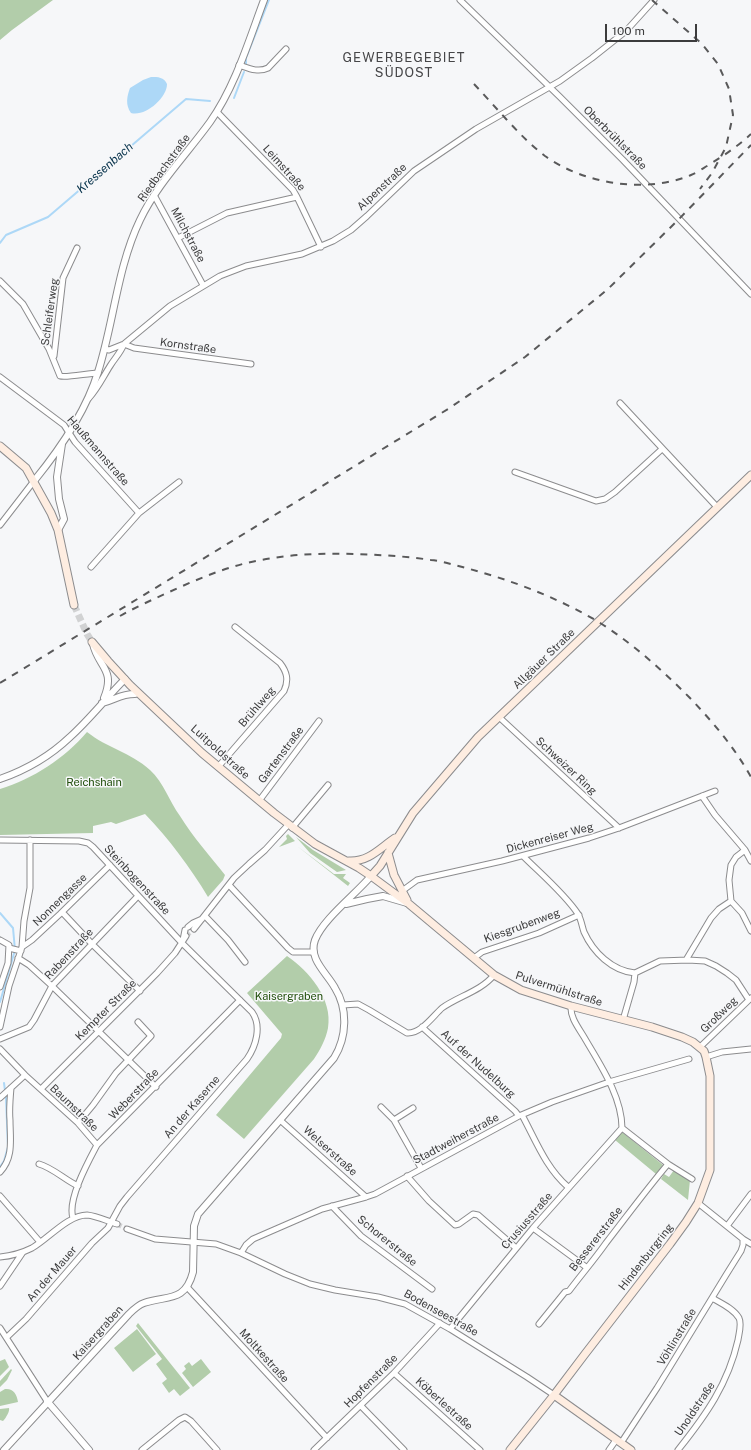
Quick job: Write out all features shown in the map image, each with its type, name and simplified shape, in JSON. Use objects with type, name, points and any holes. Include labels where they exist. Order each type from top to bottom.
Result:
[{"type":"main road","points":[[0,446],[26,468],[51,512],[58,530],[74,605]]},
{"type":"main road","name":"Allgäuer Straße","points":[[371,876],[388,853],[413,813],[478,737],[751,475]]},
{"type":"main road","name":"Luitpoldstraße","points":[[92,642],[125,679],[146,699],[218,767],[259,801],[315,844],[371,876],[410,904]]},
{"type":"main road","points":[[135,694],[146,699]]},
{"type":"main road","points":[[347,861],[356,861],[366,858],[398,836]]},
{"type":"main road","points":[[388,853],[394,875],[410,904]]},
{"type":"main road","name":"Pulvermühlstraße","points":[[410,904],[494,975],[521,990],[571,1006],[652,1027],[682,1037],[700,1047]]},
{"type":"main road","name":"Hindenburgring","points":[[510,1450],[554,1395],[686,1222],[698,1203],[710,1170],[710,1076],[706,1057],[700,1047]]},
{"type":"main road","name":"Bodenseestraße","points":[[554,1395],[631,1450]]},
{"type":"street","name":"Riedbachstraße","points":[[34,481],[69,432],[86,402],[98,373],[130,245],[140,220],[154,196],[192,147],[216,112],[239,65],[264,0]]},
{"type":"street","name":"Oberbrühlstraße","points":[[460,0],[638,175],[751,294]]},
{"type":"street","name":"Alpenstraße","points":[[105,349],[109,350],[124,344],[170,306],[220,276],[246,266],[302,254],[321,247],[351,230],[414,171],[445,149],[549,87],[584,64],[613,42],[632,25],[652,1]]},
{"type":"street","points":[[239,65],[254,70],[264,70],[268,68],[286,49]]},
{"type":"street","name":"Leimstraße","points":[[216,112],[274,170],[297,197],[321,247]]},
{"type":"street","name":"Milchstraße","points":[[154,196],[203,285]]},
{"type":"street","points":[[178,238],[227,213],[297,197]]},
{"type":"street","name":"Schleiferweg","points":[[54,357],[63,278],[77,248]]},
{"type":"street","name":"Schleiferweg","points":[[0,281],[21,301],[54,357],[57,370],[61,377],[98,373]]},
{"type":"street","name":"Riedbachstraße","points":[[86,402],[96,390],[124,344]]},
{"type":"street","name":"Kornstraße","points":[[124,344],[134,348],[250,364]]},
{"type":"street","name":"Haußmannstraße","points":[[0,377],[64,426],[75,442],[139,513]]},
{"type":"street","points":[[620,403],[718,507]]},
{"type":"street","points":[[58,530],[64,518],[59,499],[57,477],[63,441]]},
{"type":"street","points":[[515,472],[596,501],[606,499],[615,492],[662,449]]},
{"type":"street","points":[[0,525],[34,481]]},
{"type":"street","points":[[91,567],[139,513],[179,482]]},
{"type":"street","name":"Brühlweg","points":[[218,767],[284,691],[287,686],[288,678],[285,669],[280,663],[235,628]]},
{"type":"street","points":[[92,642],[94,650],[107,671],[109,679],[109,687],[102,703]]},
{"type":"street","points":[[0,779],[28,767],[57,748],[84,724],[125,679]]},
{"type":"street","points":[[102,703],[108,702],[122,695],[135,694]]},
{"type":"street","name":"Schweizer Ring","points":[[500,717],[619,828]]},
{"type":"street","name":"Gartenstraße","points":[[259,801],[319,721]]},
{"type":"street","name":"Kempter Straße","points":[[194,929],[229,885],[290,826],[328,785]]},
{"type":"street","name":"Dickenreiser Weg","points":[[402,891],[417,880],[502,862],[589,838],[715,791]]},
{"type":"street","points":[[702,796],[715,815],[745,850],[751,861]]},
{"type":"street","name":"Steinbogenstraße","points":[[0,840],[84,842],[93,846],[182,943],[240,1000]]},
{"type":"street","points":[[0,1027],[9,986],[20,950],[30,888],[30,840]]},
{"type":"street","points":[[745,850],[736,857],[731,865],[729,880],[731,901],[742,912],[751,931]]},
{"type":"street","points":[[523,856],[579,915],[584,932],[597,954],[607,962],[635,973],[660,961],[705,961],[716,966],[736,980],[750,999]]},
{"type":"street","name":"Nonnengasse","points":[[20,950],[62,912],[110,865]]},
{"type":"street","points":[[187,1287],[193,1272],[194,1226],[198,1214],[337,1053],[344,1029],[343,1005],[336,990],[320,967],[314,952],[315,941],[318,932],[324,925],[371,876]]},
{"type":"street","points":[[229,885],[293,952],[314,952]]},
{"type":"street","name":"Rabenstraße","points":[[0,1039],[29,1027],[52,986],[138,896]]},
{"type":"street","points":[[344,904],[383,896],[410,904]]},
{"type":"street","points":[[686,960],[711,918],[719,909],[731,901]]},
{"type":"street","points":[[62,912],[140,991]]},
{"type":"street","name":"Kiesgrubenweg","points":[[474,958],[482,952],[540,933],[579,915]]},
{"type":"street","points":[[205,917],[228,940],[245,962]]},
{"type":"street","name":"Kempter Straße","points":[[182,943],[186,929],[193,923],[205,917]]},
{"type":"street","name":"Kempter Straße","points":[[41,1089],[140,991],[176,953],[186,936]]},
{"type":"street","points":[[0,940],[7,943],[11,948],[20,950]]},
{"type":"street","points":[[0,988],[11,948]]},
{"type":"street","points":[[18,958],[29,965],[52,986],[156,1087]]},
{"type":"street","points":[[622,1020],[634,982],[635,973]]},
{"type":"street","points":[[343,1005],[358,1004],[408,1033],[422,1027],[442,1008],[465,994],[481,987],[494,975]]},
{"type":"street","name":"Großweg","points":[[700,1047],[750,999]]},
{"type":"street","name":"Weberstraße","points":[[73,1218],[71,1210],[78,1186],[82,1174],[97,1145],[156,1087],[240,1000]]},
{"type":"street","name":"An der Kaserne","points":[[114,1223],[116,1211],[127,1197],[251,1054],[256,1036],[257,1025],[254,1016],[240,1000]]},
{"type":"street","points":[[571,1006],[570,1011],[575,1022],[609,1082],[616,1101],[622,1128],[668,1164],[692,1179]]},
{"type":"street","points":[[78,1122],[93,1105],[116,1073],[152,1036],[138,1022]]},
{"type":"street","name":"Auf der Nudelburg","points":[[422,1027],[520,1116],[547,1164],[568,1187]]},
{"type":"street","name":"Baumstraße","points":[[0,1049],[25,1075],[78,1122],[97,1145]]},
{"type":"street","points":[[706,1057],[722,1052],[751,1049]]},
{"type":"street","name":"Stadtweiherstraße","points":[[241,1253],[246,1245],[253,1240],[309,1214],[366,1197],[520,1116],[552,1102],[609,1082],[689,1059]]},
{"type":"street","points":[[2,1097],[25,1075]]},
{"type":"street","points":[[0,1172],[8,1161],[11,1147],[9,1090]]},
{"type":"street","points":[[381,1107],[394,1120],[421,1168]]},
{"type":"street","points":[[394,1120],[414,1108]]},
{"type":"street","name":"Welserstraße","points":[[280,1120],[366,1197]]},
{"type":"street","name":"Crusiusstraße","points":[[450,1329],[568,1187],[622,1128]]},
{"type":"street","points":[[39,1164],[46,1166],[78,1186]]},
{"type":"street","name":"Bessererstraße","points":[[539,1324],[598,1254],[636,1202],[668,1164]]},
{"type":"street","points":[[407,1176],[455,1225],[459,1224],[473,1214],[478,1215],[516,1248]]},
{"type":"street","points":[[727,1226],[751,1194]]},
{"type":"street","points":[[0,1196],[40,1242]]},
{"type":"street","points":[[698,1203],[751,1244]]},
{"type":"street","name":"Schorerstraße","points":[[332,1206],[361,1236],[432,1289]]},
{"type":"street","points":[[0,1257],[9,1257],[23,1252],[40,1242],[73,1218],[88,1215],[114,1223]]},
{"type":"street","name":"An der Mauer","points":[[7,1337],[26,1319],[92,1244],[114,1223]]},
{"type":"street","points":[[534,1228],[586,1267]]},
{"type":"street","name":"Bodenseestraße","points":[[127,1229],[155,1239],[216,1244],[241,1253],[280,1272],[310,1284],[393,1300],[440,1323],[554,1395]]},
{"type":"street","name":"Vöhlinstraße","points":[[609,1450],[618,1442],[657,1388],[741,1251],[743,1239]]},
{"type":"street","points":[[0,1286],[23,1252]]},
{"type":"street","name":"Kaisergraben","points":[[4,1450],[47,1401],[72,1377],[133,1310],[147,1302],[172,1298],[187,1287]]},
{"type":"street","name":"Moltkestraße","points":[[187,1287],[327,1438]]},
{"type":"street","name":"Unoldstraße","points":[[678,1450],[717,1397],[727,1377],[740,1330],[739,1318],[726,1306],[712,1298]]},
{"type":"street","name":"Hopfenstraße","points":[[314,1450],[394,1373],[440,1323]]},
{"type":"street","points":[[0,1328],[47,1401],[89,1450]]},
{"type":"street","name":"Köberlestraße","points":[[394,1373],[480,1450]]},
{"type":"street","points":[[361,1406],[404,1450]]},
{"type":"street","points":[[142,1450],[179,1420],[185,1417],[191,1421],[216,1450]]},
{"type":"green space","points":[[0,0],[53,0],[0,40]]},
{"type":"green space","name":"Reichshain","points":[[87,732],[102,742],[135,759],[155,775],[185,824],[225,875],[223,880],[208,897],[179,854],[145,814],[116,824],[111,822],[93,826],[93,833],[0,835],[0,789],[24,780],[59,759]]},
{"type":"green space","points":[[288,834],[295,841],[279,847],[287,839],[286,836]]},
{"type":"green space","points":[[296,837],[313,850],[346,870],[337,872],[310,853]]},
{"type":"green space","points":[[297,846],[334,874],[346,874],[343,878],[350,883],[348,886]]},
{"type":"green space","name":"Kaisergraben","points":[[287,956],[311,978],[318,987],[327,1007],[329,1017],[328,1028],[314,1059],[244,1139],[216,1115],[281,1038],[282,1034],[247,993]]},
{"type":"green space","points":[[622,1132],[663,1165],[656,1174],[615,1140]]},
{"type":"green space","points":[[674,1170],[690,1180],[688,1200],[661,1179],[664,1174],[669,1177]]},
{"type":"green space","points":[[138,1323],[190,1388],[180,1396],[174,1389],[169,1393],[162,1383],[167,1379],[156,1364],[162,1359],[136,1326]]},
{"type":"green space","points":[[137,1329],[156,1354],[133,1372],[114,1348]]},
{"type":"green space","points":[[5,1359],[9,1367],[0,1376],[0,1361]]},
{"type":"green space","points":[[201,1359],[211,1372],[193,1387],[182,1373],[186,1369],[184,1366],[189,1362],[192,1366]]},
{"type":"green space","points":[[11,1369],[12,1370],[7,1380],[0,1387],[0,1381]]},
{"type":"green space","points":[[5,1389],[10,1389],[14,1392],[17,1396],[18,1402],[0,1406],[0,1392]]},
{"type":"green space","points":[[9,1408],[4,1420],[0,1420],[0,1409]]},
{"type":"water","points":[[151,77],[160,78],[166,82],[166,89],[163,95],[149,109],[143,112],[131,113],[127,100],[130,88]]},
{"type":"waterway","name":"Kressenbach","points":[[246,64],[246,58],[269,0]]},
{"type":"waterway","name":"Kressenbach","points":[[234,98],[244,72]]},
{"type":"waterway","name":"Kressenbach","points":[[0,243],[6,235],[48,217],[186,99],[210,101]]},
{"type":"waterway","points":[[0,913],[13,928],[15,950],[0,1002]]},
{"type":"waterway","points":[[0,1167],[4,1161],[8,1147],[4,1083]]},
{"type":"tunnel","points":[[74,605],[92,642]]},
{"type":"tunnel","points":[[186,936],[194,929]]},
{"type":"tunnel","points":[[117,1224],[127,1229]]},
{"type":"railway","points":[[652,0],[702,44],[718,64],[729,89],[733,115],[726,147],[712,173],[700,189]]},
{"type":"railway","points":[[474,84],[517,131],[545,156],[561,166],[578,173],[596,179],[616,183],[635,185],[655,184],[673,181],[691,175],[724,155],[751,134]]},
{"type":"railway","points":[[0,683],[448,409],[525,357],[608,289],[751,145]]},
{"type":"railway","points":[[120,616],[208,575],[250,562],[284,556],[308,554],[383,555],[448,563],[500,578],[533,590],[566,604],[610,629],[645,656],[689,697],[723,735],[751,777]]},
{"type":"district","name":"GEWERBEGEBIET SÜDOST","points":[[404,66]]}]
